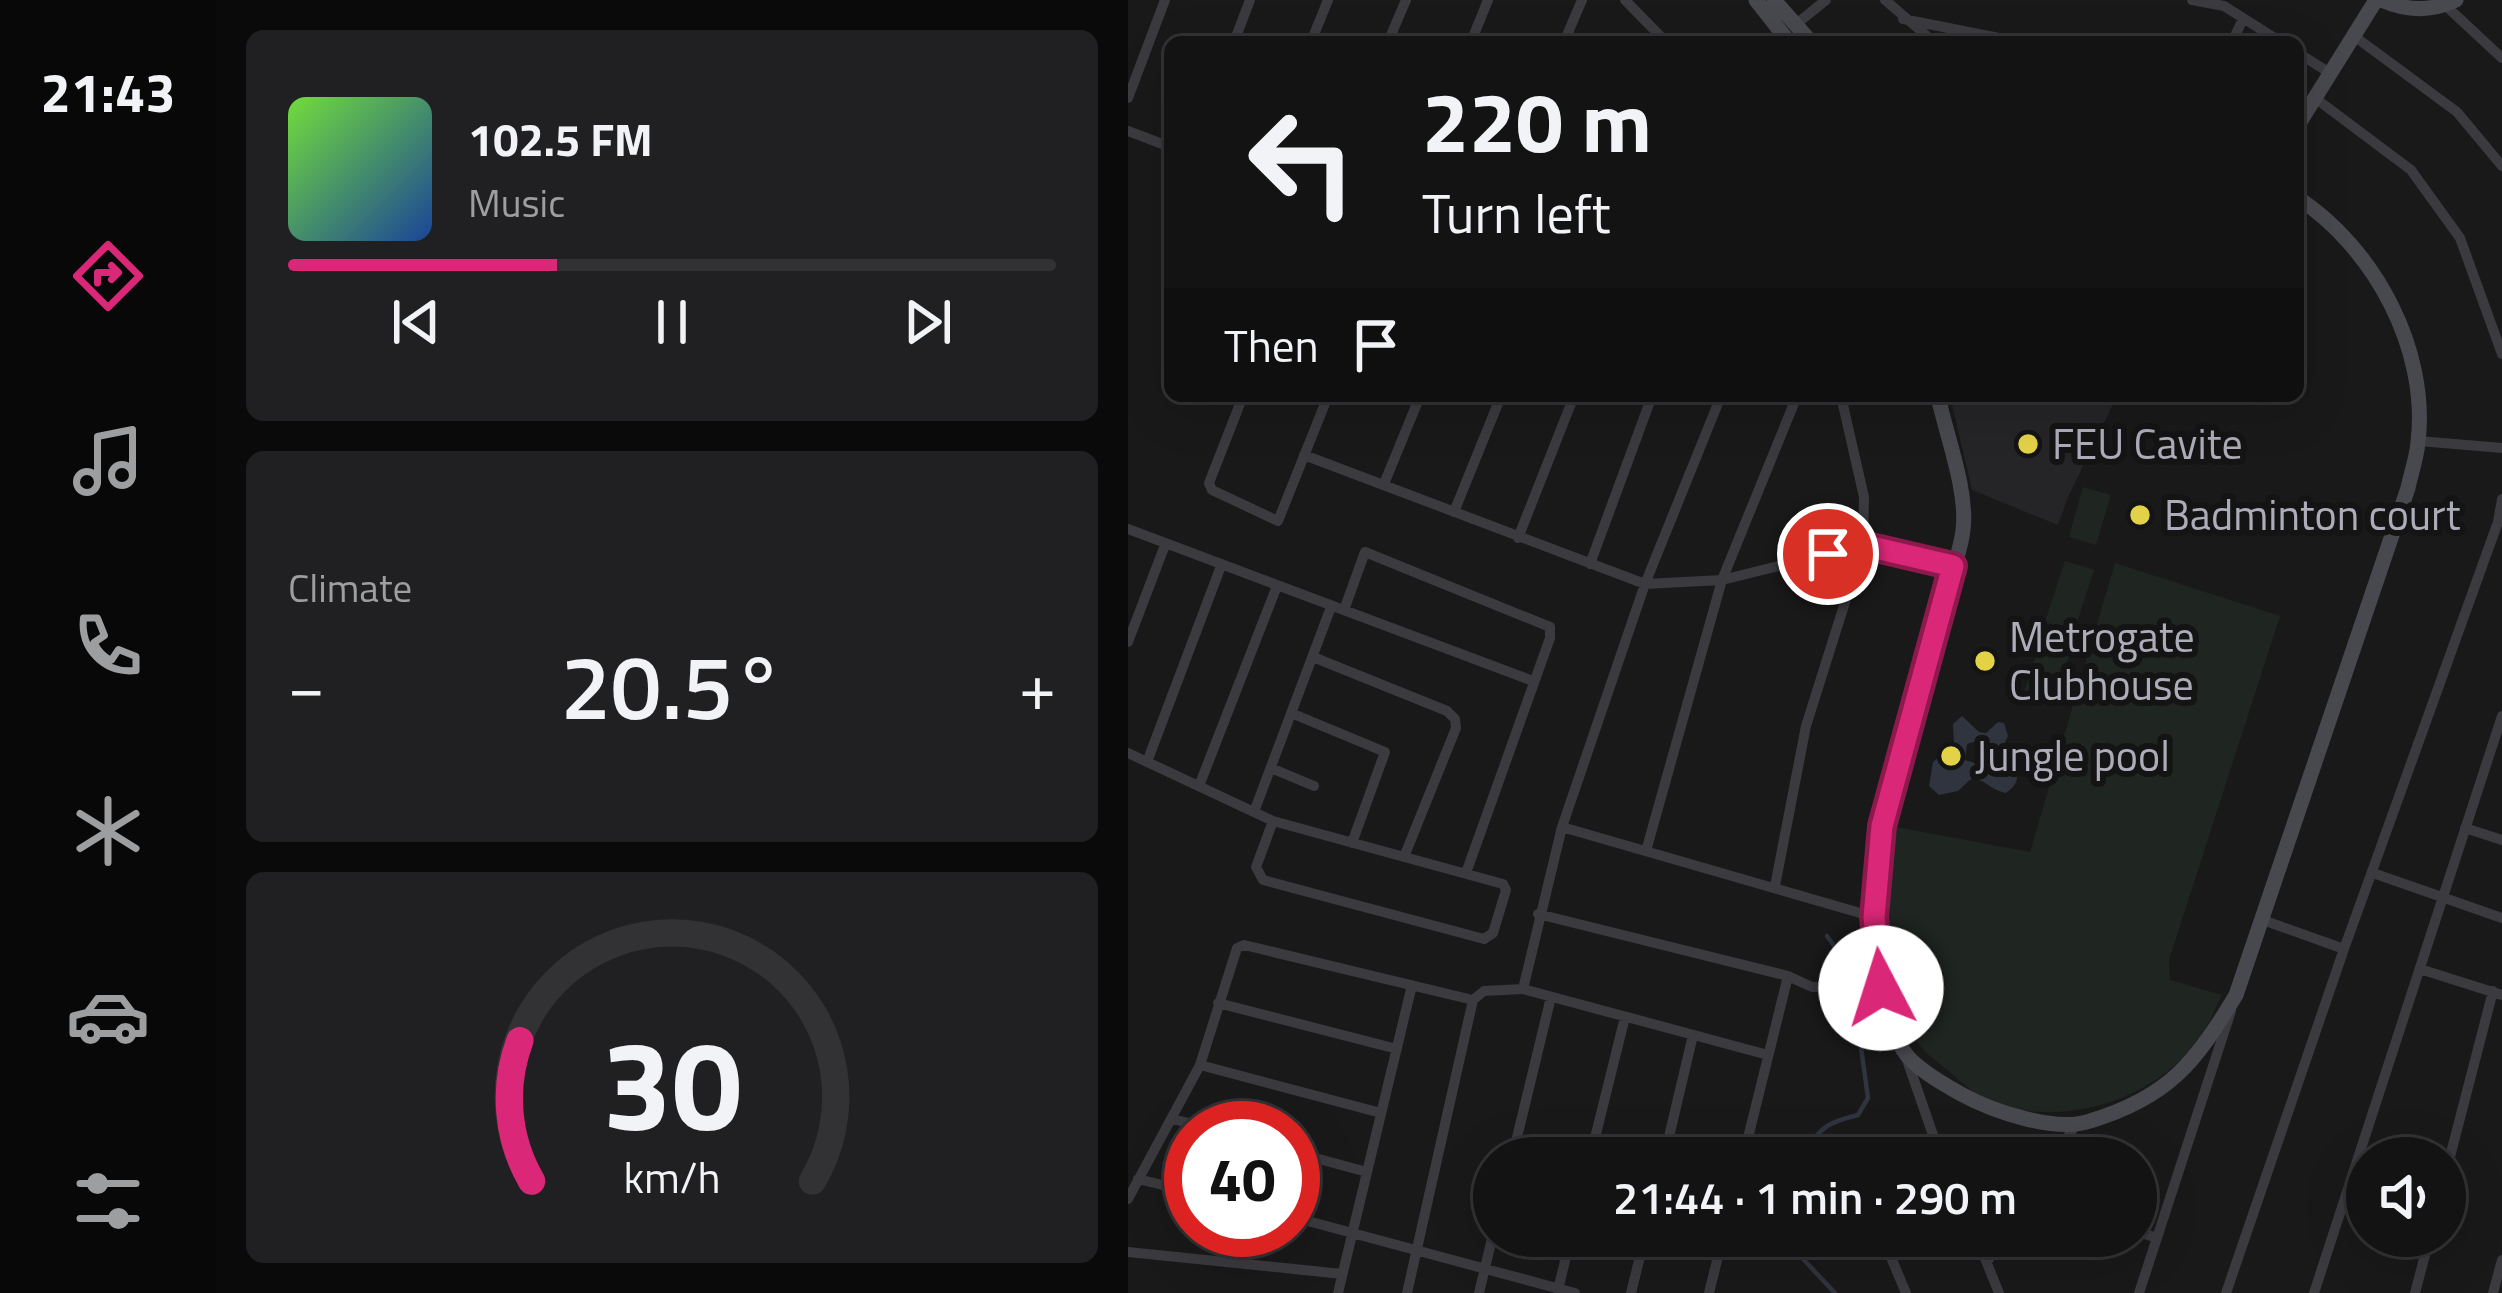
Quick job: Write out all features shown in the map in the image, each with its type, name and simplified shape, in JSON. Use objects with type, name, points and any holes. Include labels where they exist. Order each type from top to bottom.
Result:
[{"type":"street","points":[[1128,98],[1165,0]]},
{"type":"street","points":[[1236,36],[1250,0]]},
{"type":"street","points":[[1314,36],[1328,0]]},
{"type":"street","points":[[1391,36],[1406,0]]},
{"type":"street","points":[[1473,36],[1488,0]]},
{"type":"street","points":[[1567,36],[1582,0]]},
{"type":"street","points":[[1625,0],[1661,36]]},
{"type":"street","points":[[1756,0],[1784,36]]},
{"type":"street","points":[[1774,0],[1806,36]]},
{"type":"street","points":[[1796,25],[1826,0]]},
{"type":"street","points":[[1885,0],[1926,36]]},
{"type":"street","points":[[2192,0],[2224,6],[2271,36]]},
{"type":"street","points":[[2304,115],[2379,0],[2410,9],[2450,3],[2502,58]]},
{"type":"street","points":[[1904,19],[1988,36]]},
{"type":"street","points":[[2235,36],[2243,19]]},
{"type":"street","points":[[1645,36],[1650,23]]},
{"type":"street","points":[[2354,36],[2457,112],[2502,166]]},
{"type":"street","points":[[2304,57],[2330,73]]},
{"type":"street","points":[[2315,98],[2411,170],[2460,238],[2502,354]]},
{"type":"street","points":[[1128,131],[1164,144]]},
{"type":"street","points":[[2157,1238],[2260,919],[2389,547],[2419,441],[2412,367],[2388,298],[2331,221],[2304,202]]},
{"type":"street","points":[[1240,402],[1209,477],[1212,490],[1278,521],[1326,402]]},
{"type":"street","points":[[1384,484],[1418,402]]},
{"type":"street","points":[[1454,512],[1499,402]]},
{"type":"street","points":[[1518,538],[1572,402]]},
{"type":"street","points":[[1590,564],[1650,402]]},
{"type":"street","points":[[1523,989],[1562,827],[1645,584],[1719,402]]},
{"type":"street","points":[[1646,851],[1722,580],[1795,402]]},
{"type":"street","points":[[1775,886],[1806,726],[1863,545],[1864,497],[1842,402]]},
{"type":"street","points":[[1933,1137],[1904,1054],[1872,987],[1882,826],[1964,527],[1940,402]]},
{"type":"street","points":[[2419,441],[2502,448]]},
{"type":"street","points":[[1304,455],[1645,584],[1722,580],[1863,545],[1953,566]]},
{"type":"street","points":[[2226,1293],[2498,522],[2502,499]]},
{"type":"street","points":[[1128,529],[1533,681]]},
{"type":"street","points":[[1128,642],[1165,545]]},
{"type":"street","points":[[1254,812],[1312,657],[1365,552],[1550,627],[1466,873]]},
{"type":"street","points":[[1147,762],[1221,566]]},
{"type":"street","points":[[1199,787],[1277,586]]},
{"type":"street","points":[[1312,657],[1448,711],[1455,718],[1456,728],[1404,857]]},
{"type":"street","points":[[1292,713],[1384,752],[1352,843]]},
{"type":"street","points":[[2314,1293],[2441,896],[2495,757],[2502,716]]},
{"type":"street","points":[[1128,753],[1273,821],[1503,884],[1506,890],[1489,938],[1263,880],[1256,867],[1273,821]]},
{"type":"street","points":[[1271,768],[1314,786]]},
{"type":"street","points":[[1562,827],[1874,917]]},
{"type":"street","points":[[2465,828],[2502,840]]},
{"type":"street","points":[[2373,873],[2502,918]]},
{"type":"street","points":[[1538,914],[1787,976],[1812,987],[1872,987]]},
{"type":"street","points":[[2260,919],[2344,949]]},
{"type":"street","points":[[1182,1101],[1200,1064],[1232,955],[1244,945],[1474,1000]]},
{"type":"street","points":[[2420,968],[2497,993],[2456,1137]]},
{"type":"street","points":[[1748,1137],[1787,976]]},
{"type":"street","points":[[1338,1293],[1412,985]]},
{"type":"street","points":[[1407,1293],[1474,1000],[1484,992],[1523,989],[1768,1055]]},
{"type":"street","points":[[1904,1054],[1948,1087],[1990,1110],[2075,1126],[2116,1114],[2167,1086],[2202,1052],[2236,995]]},
{"type":"street","points":[[1517,1137],[1551,997]]},
{"type":"street","points":[[1218,1003],[1397,1049]]},
{"type":"street","points":[[1596,1137],[1625,1017]]},
{"type":"street","points":[[1669,1137],[1693,1035]]},
{"type":"street","points":[[1200,1064],[1382,1113]]},
{"type":"street","points":[[2068,1137],[2075,1126]]},
{"type":"street","points":[[1128,1199],[1164,1134]]},
{"type":"street","points":[[1320,1159],[1367,1172]]},
{"type":"street","points":[[1138,1179],[1164,1185]]},
{"type":"street","points":[[1320,1224],[1575,1293]]},
{"type":"street","points":[[1128,1252],[1342,1274]]},
{"type":"street","points":[[1478,1293],[1488,1257]]},
{"type":"street","points":[[1558,1291],[1566,1257]]},
{"type":"street","points":[[1631,1293],[1640,1257]]},
{"type":"street","points":[[1709,1293],[1718,1257]]},
{"type":"street","points":[[1891,1257],[1906,1293]]},
{"type":"street","points":[[1985,1257],[1999,1293]]},
{"type":"street","points":[[1987,1262],[1990,1257]]},
{"type":"street","points":[[2139,1293],[2151,1257]]},
{"type":"street","points":[[2415,1293],[2424,1257]]},
{"type":"street","points":[[2493,1293],[2502,1260]]},
{"type":"shaded area","name":"FEU Cavite","points":[[1951,402],[2114,402],[2058,525],[1972,490]]},
{"type":"shaded area","points":[[2083,487],[2111,495],[2096,545],[2069,537]]},
{"type":"shaded area","points":[[2065,561],[2094,570],[2074,632],[2045,622]]},
{"type":"shaded area","points":[[2115,563],[2280,616],[2169,960],[2170,980],[2222,995],[2204,1031],[2183,1058],[2136,1091],[2081,1109],[2023,1111],[1990,1102],[1972,1091],[1924,1050],[1904,1019],[1889,965],[1887,937],[1896,827],[2030,852]]},
{"type":"shaded area","points":[[2044,630],[2074,640],[2054,702],[2024,692]]},
{"type":"shaded area","name":"Jungle pool","points":[[1962,716],[1979,732],[2004,723],[2008,736],[2000,752],[1980,740],[1967,744],[1965,760],[1988,767],[2008,758],[2016,763],[2017,780],[2006,793],[1972,778],[1958,791],[1939,795],[1929,786],[1933,762],[1954,745],[1953,724]]},
{"type":"waterway","points":[[1816,1137],[1834,1122],[1858,1115],[1868,1098],[1850,968],[1827,936]]},
{"type":"waterway","points":[[1804,1257],[1835,1293]]},
{"type":"place","name":"FEU Cavite","points":[[2028,444]]},
{"type":"place","name":"Badminton court","points":[[2140,515]]},
{"type":"place","name":"Metrogate Clubhouse","points":[[1985,661]]},
{"type":"place","name":"Jungle pool","points":[[1951,756]]},
{"type":"route","points":[[1828,554],[1863,545],[1953,566],[1882,826],[1874,917],[1881,988]]}]
